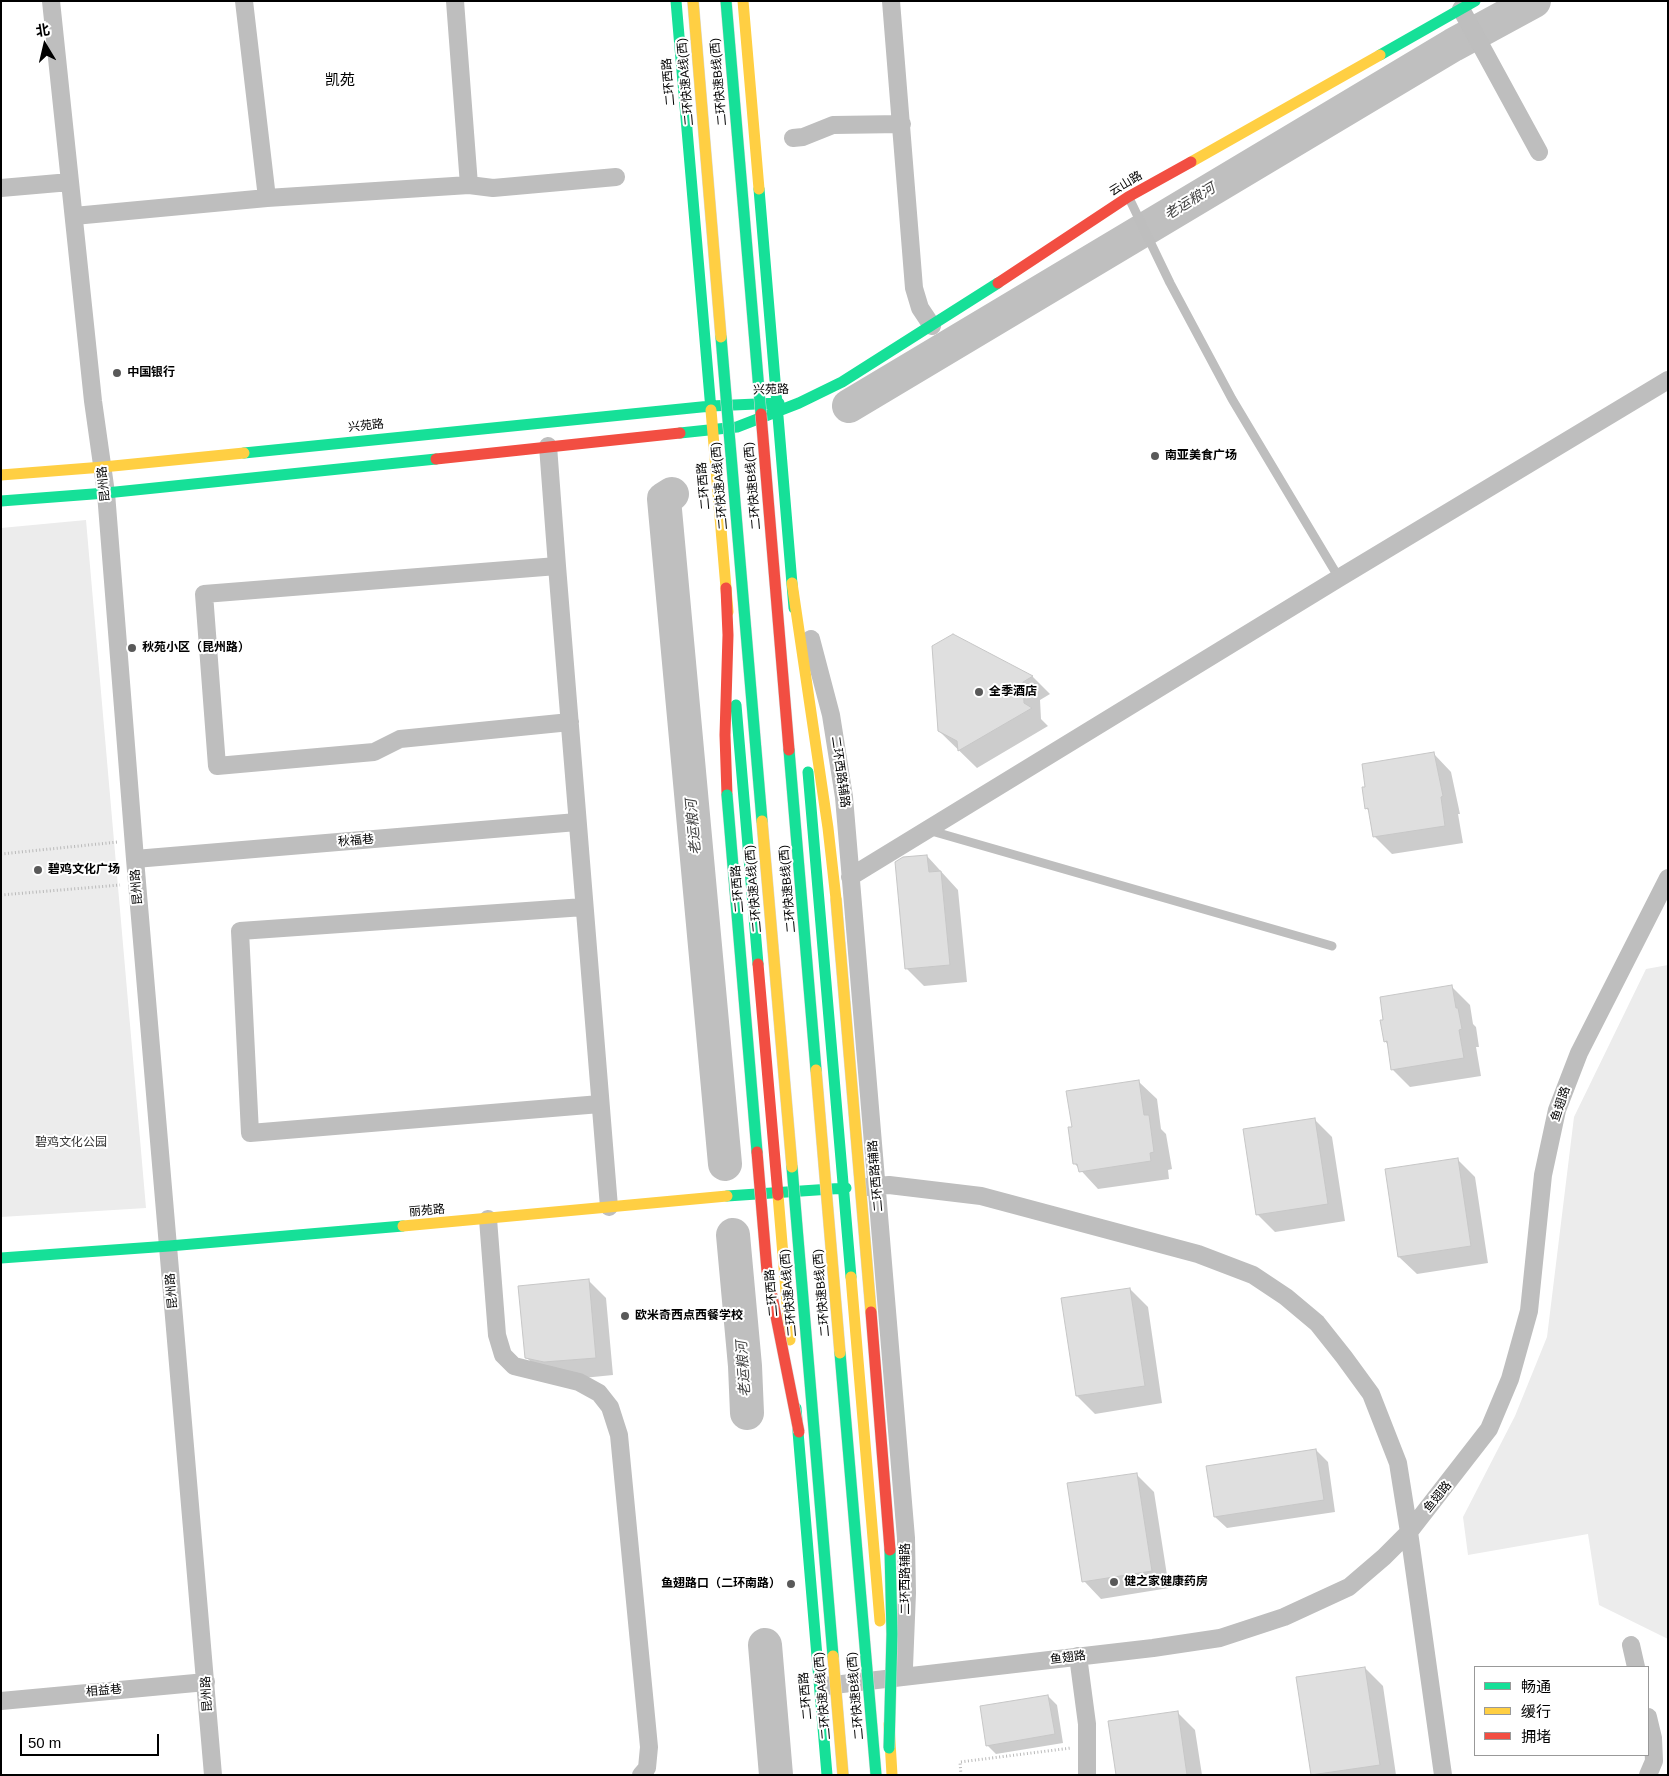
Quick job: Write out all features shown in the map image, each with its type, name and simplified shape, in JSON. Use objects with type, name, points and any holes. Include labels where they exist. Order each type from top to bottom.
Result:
[{"type":"main road","name":"二环西路","points":[[676,1],[827,1775]]},
{"type":"main road","name":"二环快速A线(西)","points":[[693,1],[843,1775]]},
{"type":"main road","name":"二环快速B线(西)","points":[[726,1],[876,1775]]},
{"type":"main road","points":[[743,1],[792,583],[849,1188],[892,1775]]},
{"type":"main road","name":"云山路","points":[[799,403],[842,382],[932,326],[1128,197],[1468,11]]},
{"type":"main road","name":"兴苑路","points":[[1,475],[103,467],[711,406],[777,407],[799,403]]},
{"type":"main road","name":"兴苑路","points":[[1,501],[106,493],[736,427],[777,407]]},
{"type":"main road","points":[[792,583],[828,828],[836,899],[890,1549],[892,1634],[888,1775]]},
{"type":"main road","points":[[726,588],[728,635],[725,735],[727,795],[767,1271],[813,1502],[834,1663]]},
{"type":"main road","name":"丽苑路","points":[[1,1258],[488,1219],[725,1196],[849,1188]]},
{"type":"street","name":"昆州路","points":[[51,1],[93,401],[106,493],[133,840],[213,1775]]},
{"type":"street","points":[[244,1],[267,198]]},
{"type":"street","points":[[455,1],[469,185]]},
{"type":"street","points":[[891,1],[914,288],[920,308],[932,326]]},
{"type":"street","points":[[1468,11],[1482,48],[1539,152]]},
{"type":"street","points":[[792,138],[802,137],[833,125],[902,124]]},
{"type":"street","points":[[74,216],[267,198],[469,185],[493,188],[616,177]]},
{"type":"street","points":[[1,188],[70,182]]},
{"type":"street","points":[[850,877],[1339,578],[1668,380]]},
{"type":"street","points":[[548,446],[609,1207]]},
{"type":"street","points":[[557,566],[204,594],[217,766],[374,752],[400,739],[570,722]]},
{"type":"street","name":"二环西路辅路","points":[[792,583],[812,643],[835,735],[844,797],[906,1538],[908,1593],[904,1677],[896,1775]]},
{"type":"street","name":"秋福巷","points":[[135,859],[578,822]]},
{"type":"street","name":"鱼翅路","points":[[819,1687],[1153,1648],[1220,1638],[1284,1617],[1349,1588],[1384,1557],[1409,1532],[1489,1430],[1510,1379],[1529,1311],[1543,1175],[1557,1110],[1579,1053],[1668,878]]},
{"type":"street","points":[[584,907],[240,931],[250,1133],[600,1104]]},
{"type":"street","points":[[849,1188],[889,1185],[981,1196],[1198,1254],[1253,1275],[1286,1297],[1317,1323],[1370,1394],[1398,1464],[1443,1775]]},
{"type":"street","points":[[488,1219],[497,1336],[502,1355],[514,1366],[579,1382],[599,1393],[610,1407],[619,1435],[649,1747],[647,1768],[641,1775]]},
{"type":"street","points":[[1631,1646],[1636,1666]]},
{"type":"street","points":[[1078,1656],[1087,1724],[1087,1775]]},
{"type":"street","name":"相益巷","points":[[1,1700],[206,1682]]},
{"type":"street","points":[[1648,1775],[1654,1762],[1653,1738],[1649,1721]]},
{"type":"lane","points":[[1128,197],[1232,399],[1339,578]]},
{"type":"lane","points":[[927,830],[1332,946]]},
{"type":"path","points":[[1,854],[133,840]]},
{"type":"path","points":[[1,895],[137,883]]},
{"type":"path","points":[[961,1775],[960,1762],[1087,1746]]},
{"type":"green space","name":"碧鸡文化公园","points":[[86,520],[146,1208],[1,1217],[1,528]]},
{"type":"green space","points":[[1668,965],[1668,1639],[1599,1605],[1588,1534],[1468,1555],[1463,1517],[1515,1416],[1547,1337],[1574,1117],[1646,969]]},
{"type":"building","name":"全季酒店","points":[[953,634],[1033,676],[1023,682],[1024,703],[1032,708],[958,751],[957,741],[938,731],[932,646]]},
{"type":"building","points":[[1434,752],[1443,796],[1441,797],[1445,826],[1373,837],[1368,808],[1365,809],[1362,787],[1365,787],[1362,764]]},
{"type":"building","points":[[927,855],[929,872],[941,871],[950,965],[905,969],[895,862],[903,857]]},
{"type":"building","points":[[1452,985],[1462,1029],[1459,1030],[1464,1058],[1391,1070],[1387,1041],[1384,1042],[1380,1020],[1383,1020],[1380,997]]},
{"type":"building","points":[[1139,1080],[1144,1115],[1149,1115],[1154,1152],[1150,1153],[1151,1161],[1079,1172],[1077,1164],[1073,1164],[1068,1127],[1072,1127],[1066,1091]]},
{"type":"building","points":[[1315,1118],[1328,1204],[1256,1215],[1243,1129]]},
{"type":"building","points":[[1458,1158],[1471,1246],[1398,1257],[1385,1169]]},
{"type":"building","points":[[589,1279],[596,1358],[544,1362],[525,1358],[518,1286]]},
{"type":"building","points":[[1130,1288],[1145,1386],[1076,1396],[1061,1298]]},
{"type":"building","points":[[1316,1449],[1324,1500],[1214,1517],[1206,1466]]},
{"type":"building","points":[[1137,1473],[1152,1571],[1082,1582],[1067,1483]]},
{"type":"building","points":[[1365,1667],[1380,1765],[1311,1775],[1296,1677]]},
{"type":"building","points":[[1048,1695],[1055,1734],[986,1746],[980,1706]]},
{"type":"building","points":[[1178,1711],[1187,1775],[1116,1775],[1108,1721]]},
{"type":"waterway","name":"老运粮河","points":[[849,406],[1453,45],[1534,1]]},
{"type":"waterway","name":"老运粮河","points":[[672,494],[664,499],[725,1164]]},
{"type":"waterway","name":"老运粮河","points":[[733,1235],[745,1366],[747,1413]]},
{"type":"waterway","name":"老运粮河","points":[[765,1645],[776,1775]]},
{"type":"traffic: fast","points":[[676,1],[711,410]]},
{"type":"traffic: fast","points":[[726,1],[761,414]]},
{"type":"traffic: fast","points":[[1380,55],[1475,1]]},
{"type":"traffic: fast","points":[[759,189],[794,608]]},
{"type":"traffic: fast","points":[[680,433],[737,427],[799,403],[842,382],[998,283]]},
{"type":"traffic: fast","points":[[721,337],[762,821]]},
{"type":"traffic: fast","points":[[244,453],[711,406],[779,403]]},
{"type":"traffic: fast","points":[[1,501],[106,493],[436,459]]},
{"type":"traffic: fast","points":[[736,705],[758,964]]},
{"type":"traffic: fast","points":[[789,750],[816,1070]]},
{"type":"traffic: fast","points":[[808,772],[851,1277]]},
{"type":"traffic: fast","points":[[727,795],[757,1152]]},
{"type":"traffic: fast","points":[[792,1167],[833,1656]]},
{"type":"traffic: fast","points":[[727,1196],[846,1188]]},
{"type":"traffic: fast","points":[[1,1258],[403,1226]]},
{"type":"traffic: fast","points":[[840,1353],[876,1775]]},
{"type":"traffic: fast","points":[[796,1408],[827,1775]]},
{"type":"traffic: fast","points":[[889,1748],[892,1634],[890,1550]]},
{"type":"traffic: slow","points":[[693,1],[721,337]]},
{"type":"traffic: slow","points":[[743,1],[759,189]]},
{"type":"traffic: slow","points":[[1191,162],[1380,55]]},
{"type":"traffic: slow","points":[[711,410],[728,612]]},
{"type":"traffic: slow","points":[[1,475],[244,453]]},
{"type":"traffic: slow","points":[[792,583],[828,828],[836,899]]},
{"type":"traffic: slow","points":[[762,821],[792,1167]]},
{"type":"traffic: slow","points":[[836,899],[871,1312]]},
{"type":"traffic: slow","points":[[816,1070],[840,1353]]},
{"type":"traffic: slow","points":[[778,1195],[790,1340]]},
{"type":"traffic: slow","points":[[403,1226],[727,1196]]},
{"type":"traffic: slow","points":[[851,1277],[880,1621]]},
{"type":"traffic: slow","points":[[833,1656],[843,1775]]},
{"type":"traffic: slow","points":[[889,1724],[892,1775]]},
{"type":"traffic: jam","points":[[998,283],[1128,197],[1191,162]]},
{"type":"traffic: jam","points":[[761,414],[789,750]]},
{"type":"traffic: jam","points":[[436,459],[680,433]]},
{"type":"traffic: jam","points":[[726,588],[728,635],[725,735],[727,795]]},
{"type":"traffic: jam","points":[[758,964],[778,1195]]},
{"type":"traffic: jam","points":[[757,1152],[767,1271],[799,1432]]},
{"type":"traffic: jam","points":[[871,1312],[890,1550]]},
{"type":"place","name":"中国银行","points":[[117,373]]},
{"type":"place","name":"南亚美食广场","points":[[1155,456]]},
{"type":"place","name":"秋苑小区（昆州路）","points":[[132,648]]},
{"type":"place","name":"全季酒店","points":[[979,692]]},
{"type":"place","name":"碧鸡文化广场","points":[[38,870]]},
{"type":"place","name":"欧米奇西点西餐学校","points":[[625,1316]]},
{"type":"place","name":"健之家健康药房","points":[[1114,1582]]},
{"type":"place","name":"鱼翅路口（二环南路）","points":[[791,1584]]},
{"type":"district","name":"凯苑","points":[[340,81]]}]
